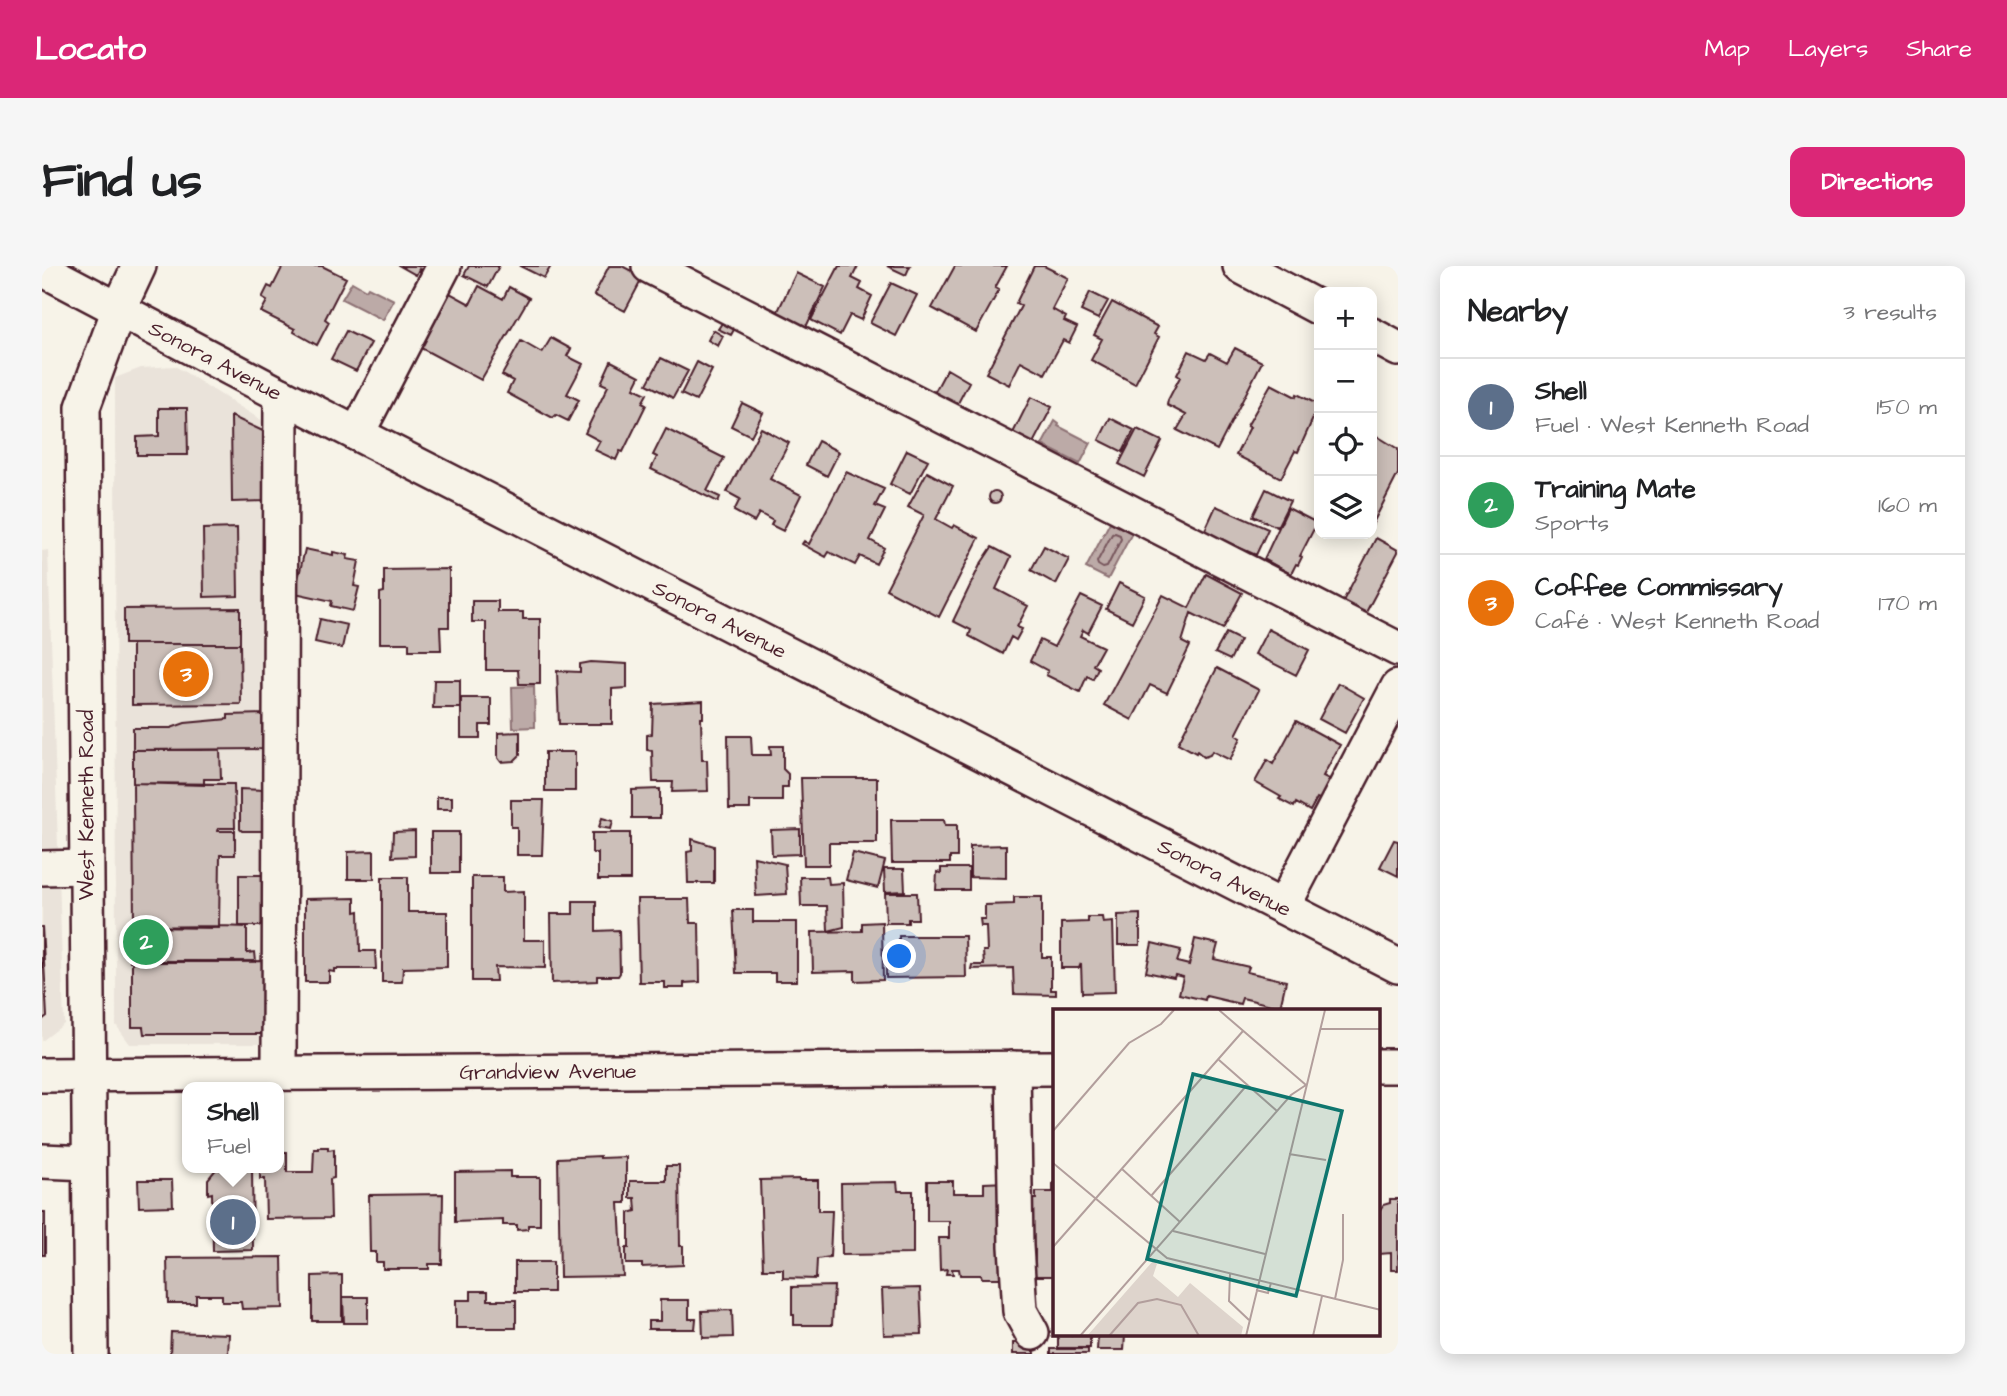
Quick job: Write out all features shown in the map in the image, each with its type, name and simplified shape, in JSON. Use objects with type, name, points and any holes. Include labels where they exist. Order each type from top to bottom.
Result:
[{"type":"street","name":"West Kenneth Road","points":[[91,1354],[83,407],[119,309],[139,266]]},
{"type":"street","points":[[357,434],[444,266]]},
{"type":"street","points":[[649,266],[1398,649]]},
{"type":"street","points":[[1240,266],[1314,305]]},
{"type":"street","name":"Sonora Avenue","points":[[42,269],[281,395],[1398,966]]},
{"type":"street","points":[[1377,338],[1398,349]]},
{"type":"street","points":[[279,1073],[281,395]]},
{"type":"street","points":[[1283,907],[1398,687]]},
{"type":"street","points":[[42,868],[86,867]]},
{"type":"street","points":[[1380,1066],[1398,1066]]},
{"type":"street","points":[[1013,1068],[1016,1246],[1020,1311],[1032,1333]]},
{"type":"street","name":"Grandview Avenue","points":[[42,1074],[1053,1068]]},
{"type":"street","points":[[42,1161],[89,1163]]},
{"type":"shaded area","points":[[175,366],[274,428],[271,1044],[130,1044],[116,1025],[115,378],[141,368]]},
{"type":"shaded area","points":[[48,550],[64,1024],[42,1041],[42,551]]},
{"type":"water","points":[[352,282],[394,300],[383,320],[342,299]]},
{"type":"water","points":[[1055,421],[1058,426],[1091,443],[1080,464],[1042,445]]},
{"type":"water","points":[[1110,522],[1132,533],[1108,579],[1086,568]]},
{"type":"water","points":[[534,686],[535,727],[513,728],[512,687]]},
{"type":"building","points":[[278,266],[322,266],[346,278],[325,319],[329,322],[317,345],[294,332],[295,329],[261,312],[267,301],[262,298],[268,286],[272,288],[282,268]]},
{"type":"building","points":[[400,266],[426,266],[422,274],[419,269],[416,275]]},
{"type":"building","points":[[469,266],[499,266],[488,287],[464,275]]},
{"type":"building","points":[[520,266],[551,266],[544,278]]},
{"type":"building","points":[[609,266],[622,266],[643,277],[625,311],[594,295]]},
{"type":"building","points":[[839,266],[858,266],[852,278],[862,283],[859,289],[872,296],[861,320],[850,315],[840,335],[811,320]]},
{"type":"building","points":[[887,266],[910,266],[906,275]]},
{"type":"building","points":[[955,266],[1007,266],[995,288],[999,290],[976,332],[932,308]]},
{"type":"building","points":[[1034,266],[1044,266],[1068,278],[1052,309],[1066,317],[1064,321],[1077,327],[1069,343],[1063,340],[1045,374],[1021,361],[1009,385],[986,373],[1021,306],[1016,303]]},
{"type":"building","points":[[796,273],[825,287],[806,327],[777,313]]},
{"type":"building","points":[[891,283],[917,295],[896,336],[870,323]]},
{"type":"building","points":[[479,286],[503,299],[509,287],[529,298],[481,380],[421,348],[450,293],[470,304]]},
{"type":"building","points":[[1090,292],[1108,301],[1098,319],[1081,311]]},
{"type":"building","points":[[1112,302],[1158,327],[1154,334],[1159,337],[1135,384],[1091,360],[1102,339],[1094,335]]},
{"type":"building","points":[[724,320],[736,326],[731,335],[718,329]]},
{"type":"building","points":[[713,330],[723,336],[718,346],[708,340]]},
{"type":"building","points":[[346,331],[371,343],[356,371],[331,359]]},
{"type":"building","points":[[551,338],[571,349],[567,356],[583,364],[567,394],[579,400],[568,421],[556,415],[553,418],[507,393],[513,381],[502,375],[521,341],[542,353]]},
{"type":"building","points":[[1235,348],[1262,362],[1217,450],[1177,430],[1186,415],[1167,405],[1189,351],[1206,359],[1210,353],[1227,362]]},
{"type":"building","points":[[661,358],[688,371],[673,398],[647,384]]},
{"type":"building","points":[[611,361],[640,376],[634,388],[647,394],[642,403],[646,405],[623,452],[620,451],[616,460],[595,450],[600,441],[585,433],[608,386],[601,383]]},
{"type":"building","points":[[697,362],[712,370],[696,401],[681,394]]},
{"type":"building","points":[[947,369],[969,382],[956,407],[933,395]]},
{"type":"building","points":[[1271,384],[1314,402],[1314,416],[1298,452],[1295,451],[1281,478],[1236,455],[1250,427],[1247,426]]},
{"type":"building","points":[[1031,397],[1052,407],[1030,449],[1010,439]]},
{"type":"building","points":[[742,403],[763,413],[751,436],[731,426]]},
{"type":"building","points":[[159,408],[187,408],[188,455],[137,455],[137,437],[159,436]]},
{"type":"building","points":[[231,416],[267,433],[268,501],[232,502]]},
{"type":"building","points":[[1110,418],[1134,430],[1123,452],[1099,440]]},
{"type":"building","points":[[761,428],[789,443],[770,479],[801,495],[783,531],[771,525],[773,521],[759,513],[754,522],[734,511],[740,499],[727,492]]},
{"type":"building","points":[[666,429],[724,458],[707,491],[720,497],[718,502],[651,469],[657,457],[653,455]]},
{"type":"building","points":[[1137,429],[1162,441],[1144,477],[1119,464]]},
{"type":"building","points":[[1377,436],[1398,449],[1398,474],[1377,515]]},
{"type":"building","points":[[818,441],[839,452],[827,476],[806,465]]},
{"type":"building","points":[[907,450],[928,460],[910,494],[890,484]]},
{"type":"building","points":[[846,472],[884,489],[875,506],[885,510],[870,540],[884,548],[876,564],[860,556],[855,565],[829,552],[826,557],[802,544],[804,541],[809,544]]},
{"type":"building","points":[[927,472],[953,486],[936,519],[979,538],[939,617],[886,589],[924,515],[908,507]]},
{"type":"building","points":[[1266,489],[1290,501],[1277,527],[1253,516]]},
{"type":"building","points":[[995,491],[1001,497],[995,503],[989,497]]},
{"type":"building","points":[[1216,506],[1268,529],[1256,555],[1204,532]]},
{"type":"building","points":[[1288,508],[1314,521],[1314,529],[1300,556],[1302,557],[1291,574],[1264,559]]},
{"type":"building","points":[[237,528],[238,596],[204,597],[203,529]]},
{"type":"building","points":[[1375,539],[1398,550],[1364,616],[1342,603]]},
{"type":"building","points":[[1044,546],[1069,559],[1056,584],[1031,570]]},
{"type":"building","points":[[992,547],[1011,557],[996,589],[1028,606],[1017,627],[1022,629],[1016,640],[1011,637],[1003,654],[969,636],[971,630],[953,621],[980,565]]},
{"type":"building","points":[[305,549],[348,555],[347,559],[359,561],[354,586],[359,587],[353,611],[331,606],[332,601],[295,593]]},
{"type":"building","points":[[449,569],[449,627],[440,627],[441,650],[409,650],[409,643],[380,643],[380,593],[384,592],[384,570]]},
{"type":"building","points":[[1206,574],[1242,593],[1223,629],[1191,613],[1182,642],[1190,646],[1167,693],[1150,685],[1132,720],[1104,705],[1163,595],[1189,608]]},
{"type":"building","points":[[1119,583],[1145,596],[1132,622],[1106,609]]},
{"type":"building","points":[[1081,596],[1102,606],[1088,633],[1083,630],[1080,636],[1103,647],[1093,665],[1098,668],[1093,679],[1087,676],[1080,692],[1046,675],[1048,671],[1030,661],[1040,640],[1054,647]]},
{"type":"building","points":[[472,601],[498,601],[498,612],[523,612],[523,619],[540,619],[540,684],[519,684],[518,670],[486,670],[486,622],[472,622]]},
{"type":"building","points":[[240,608],[240,644],[124,644],[124,609]]},
{"type":"building","points":[[320,619],[347,625],[342,648],[315,642]]},
{"type":"building","points":[[1268,629],[1309,650],[1296,675],[1255,654]]},
{"type":"building","points":[[1226,633],[1240,640],[1230,660],[1215,653]]},
{"type":"building","points":[[132,644],[240,644],[241,704],[132,705]]},
{"type":"building","points":[[580,664],[627,664],[627,688],[612,689],[612,724],[559,724],[557,671],[580,672]]},
{"type":"building","points":[[1217,668],[1259,690],[1236,735],[1241,738],[1230,760],[1212,751],[1204,757],[1178,743]]},
{"type":"building","points":[[434,680],[460,680],[460,708],[433,708]]},
{"type":"building","points":[[1338,683],[1364,698],[1345,733],[1319,719]]},
{"type":"building","points":[[461,698],[491,698],[491,725],[480,725],[480,738],[461,738]]},
{"type":"building","points":[[703,701],[702,760],[707,760],[708,791],[672,792],[673,782],[653,782],[652,751],[647,750],[647,735],[652,734],[653,704]]},
{"type":"building","points":[[268,714],[268,749],[133,750],[133,728],[171,728],[185,723],[228,719],[228,715]]},
{"type":"building","points":[[1296,721],[1340,745],[1323,776],[1331,780],[1321,800],[1317,798],[1310,811],[1296,803],[1294,807],[1255,782],[1267,760],[1273,764]]},
{"type":"building","points":[[520,732],[520,755],[514,761],[501,762],[498,758],[498,733]]},
{"type":"building","points":[[728,736],[751,736],[752,755],[771,755],[770,746],[783,746],[783,769],[788,774],[788,787],[782,787],[782,801],[750,801],[750,809],[729,809]]},
{"type":"building","points":[[133,750],[220,750],[221,779],[204,779],[204,785],[133,783]]},
{"type":"building","points":[[545,752],[575,752],[575,791],[545,791]]},
{"type":"building","points":[[801,778],[877,778],[877,843],[829,843],[829,865],[804,865]]},
{"type":"building","points":[[133,783],[234,784],[235,828],[219,828],[218,831],[235,831],[235,855],[220,855],[219,928],[134,927]]},
{"type":"building","points":[[240,789],[265,790],[266,831],[240,829]]},
{"type":"building","points":[[660,789],[660,818],[632,818],[632,790]]},
{"type":"building","points":[[437,797],[452,797],[452,809],[437,809]]},
{"type":"building","points":[[511,800],[544,800],[542,855],[517,855],[517,827],[511,827]]},
{"type":"building","points":[[602,818],[613,821],[611,829],[599,827]]},
{"type":"building","points":[[891,820],[944,820],[945,825],[957,825],[957,857],[950,857],[950,863],[892,863]]},
{"type":"building","points":[[800,829],[800,854],[772,855],[771,830]]},
{"type":"building","points":[[415,831],[415,856],[392,857],[393,832]]},
{"type":"building","points":[[431,832],[459,832],[459,873],[431,873]]},
{"type":"building","points":[[592,833],[630,833],[630,880],[598,880],[598,853],[592,853]]},
{"type":"building","points":[[692,839],[714,846],[714,883],[688,883],[687,852],[692,851]]},
{"type":"building","points":[[1394,840],[1398,841],[1398,876],[1380,867]]},
{"type":"building","points":[[1006,845],[1006,878],[970,877],[970,846]]},
{"type":"building","points":[[374,851],[374,879],[348,879],[348,852]]},
{"type":"building","points":[[853,853],[885,861],[878,888],[846,880]]},
{"type":"building","points":[[754,857],[785,864],[787,894],[756,896]]},
{"type":"building","points":[[941,868],[969,868],[969,890],[936,890],[937,872],[941,873]]},
{"type":"building","points":[[884,869],[904,869],[905,891],[885,892]]},
{"type":"building","points":[[239,875],[264,875],[264,926],[239,926]]},
{"type":"building","points":[[382,877],[408,877],[408,912],[447,912],[447,967],[403,968],[402,982],[382,982]]},
{"type":"building","points":[[472,877],[503,877],[503,892],[524,891],[524,940],[545,940],[545,968],[495,967],[496,981],[472,981]]},
{"type":"building","points":[[800,877],[828,877],[829,884],[843,883],[844,927],[828,931],[827,906],[801,906]]},
{"type":"building","points":[[885,893],[917,893],[918,919],[908,919],[908,923],[886,923]]},
{"type":"building","points":[[1014,897],[1042,897],[1042,957],[1051,957],[1051,990],[1056,990],[1056,995],[1014,994],[1013,968],[971,969],[972,965],[984,965],[983,951],[987,951],[986,926],[981,926],[980,919],[985,919],[985,905],[1014,904]]},
{"type":"building","points":[[355,898],[355,912],[359,911],[360,951],[375,951],[376,969],[334,969],[334,972],[329,971],[329,982],[305,982],[305,899]]},
{"type":"building","points":[[637,899],[689,899],[690,923],[699,923],[700,982],[684,983],[684,988],[665,988],[665,982],[639,982]]},
{"type":"building","points":[[573,901],[596,901],[596,931],[619,930],[618,976],[597,976],[597,981],[552,983],[551,914],[573,914]]},
{"type":"building","points":[[733,910],[753,910],[753,922],[797,922],[797,981],[775,981],[775,973],[736,973]]},
{"type":"building","points":[[1140,914],[1140,945],[1118,945],[1118,915]]},
{"type":"building","points":[[1088,917],[1102,917],[1103,923],[1113,922],[1115,992],[1082,993],[1081,963],[1079,968],[1061,968],[1061,923],[1088,922]]},
{"type":"building","points":[[882,922],[883,980],[855,981],[855,971],[813,972],[812,932],[862,931],[862,923]]},
{"type":"building","points":[[42,926],[47,1016],[42,1020]]},
{"type":"building","points":[[130,927],[247,927],[247,953],[255,952],[256,962],[130,961]]},
{"type":"building","points":[[899,936],[965,936],[966,977],[886,978],[886,961],[899,961]]},
{"type":"building","points":[[1195,939],[1218,944],[1214,959],[1249,967],[1247,972],[1286,981],[1280,1007],[1242,998],[1240,1004],[1206,996],[1205,1000],[1179,994],[1183,977],[1175,975],[1174,978],[1146,972],[1152,943],[1181,950],[1177,962],[1189,965]]},
{"type":"building","points":[[266,961],[264,1034],[144,1034],[143,1027],[132,1027],[132,962]]},
{"type":"building","points":[[314,1149],[334,1149],[334,1178],[330,1179],[331,1218],[266,1219],[265,1179],[260,1179],[260,1173],[284,1173],[284,1152],[287,1152],[287,1172],[313,1172]]},
{"type":"building","points":[[626,1157],[626,1203],[619,1203],[623,1276],[560,1277],[558,1158]]},
{"type":"building","points":[[666,1166],[679,1166],[680,1246],[683,1246],[683,1265],[642,1267],[642,1264],[626,1264],[629,1213],[636,1211],[635,1198],[630,1198],[630,1181],[666,1181]]},
{"type":"building","points":[[510,1171],[510,1177],[540,1177],[540,1225],[528,1225],[528,1229],[517,1230],[517,1225],[503,1225],[503,1220],[455,1222],[455,1172]]},
{"type":"building","points":[[213,1173],[252,1173],[253,1250],[213,1251],[212,1193],[208,1194],[208,1179]]},
{"type":"building","points":[[138,1180],[172,1180],[173,1206],[139,1207]]},
{"type":"building","points":[[760,1180],[818,1180],[818,1211],[832,1211],[830,1257],[817,1259],[816,1279],[783,1278],[783,1269],[763,1269]]},
{"type":"building","points":[[927,1181],[953,1181],[953,1193],[984,1193],[984,1183],[1007,1182],[1003,1278],[960,1275],[959,1269],[952,1269],[953,1274],[946,1274],[947,1269],[940,1270],[939,1238],[949,1238],[949,1221],[927,1221]]},
{"type":"building","points":[[897,1182],[898,1191],[913,1191],[913,1254],[842,1255],[841,1183]]},
{"type":"building","points":[[1036,1192],[1053,1192],[1053,1276],[1035,1276],[1035,1250],[1026,1250],[1025,1199],[1036,1199]]},
{"type":"building","points":[[443,1194],[442,1264],[429,1264],[429,1269],[383,1269],[383,1262],[376,1262],[376,1252],[370,1252],[369,1195]]},
{"type":"building","points":[[1390,1199],[1398,1199],[1398,1270],[1391,1270],[1391,1253],[1380,1254],[1380,1210],[1383,1205],[1390,1203]]},
{"type":"building","points":[[42,1212],[45,1212],[45,1255],[42,1255]]},
{"type":"building","points":[[282,1257],[283,1308],[242,1309],[241,1302],[222,1302],[222,1295],[196,1295],[196,1303],[168,1303],[167,1258]]},
{"type":"building","points":[[515,1262],[553,1262],[553,1292],[515,1292]]},
{"type":"building","points":[[342,1275],[342,1321],[312,1321],[312,1276]]},
{"type":"building","points":[[834,1286],[832,1325],[794,1325],[792,1287]]},
{"type":"building","points":[[920,1288],[922,1334],[884,1335],[882,1289]]},
{"type":"building","points":[[471,1291],[488,1291],[488,1300],[516,1300],[516,1328],[456,1328],[456,1300],[471,1300]]},
{"type":"building","points":[[343,1297],[368,1297],[368,1323],[344,1323]]},
{"type":"building","points":[[660,1300],[689,1300],[689,1319],[696,1319],[695,1329],[648,1329],[648,1321],[660,1321]]},
{"type":"building","points":[[732,1310],[733,1337],[703,1338],[702,1311]]},
{"type":"building","points":[[171,1332],[229,1334],[228,1354],[170,1354]]},
{"type":"building","points":[[1058,1336],[1090,1336],[1090,1348],[1058,1348]]},
{"type":"building","points":[[1098,1336],[1125,1336],[1124,1350],[1097,1350]]},
{"type":"building","points":[[1034,1342],[1035,1354],[1013,1354],[1013,1343]]},
{"type":"building","points":[[1051,1349],[1088,1349],[1088,1354],[1051,1354]]},
{"type":"place","name":"Coffee Commissary","points":[[186,674]]},
{"type":"place","name":"Training Mate","points":[[146,942]]},
{"type":"place","name":"Shell","points":[[233,1222]]}]
